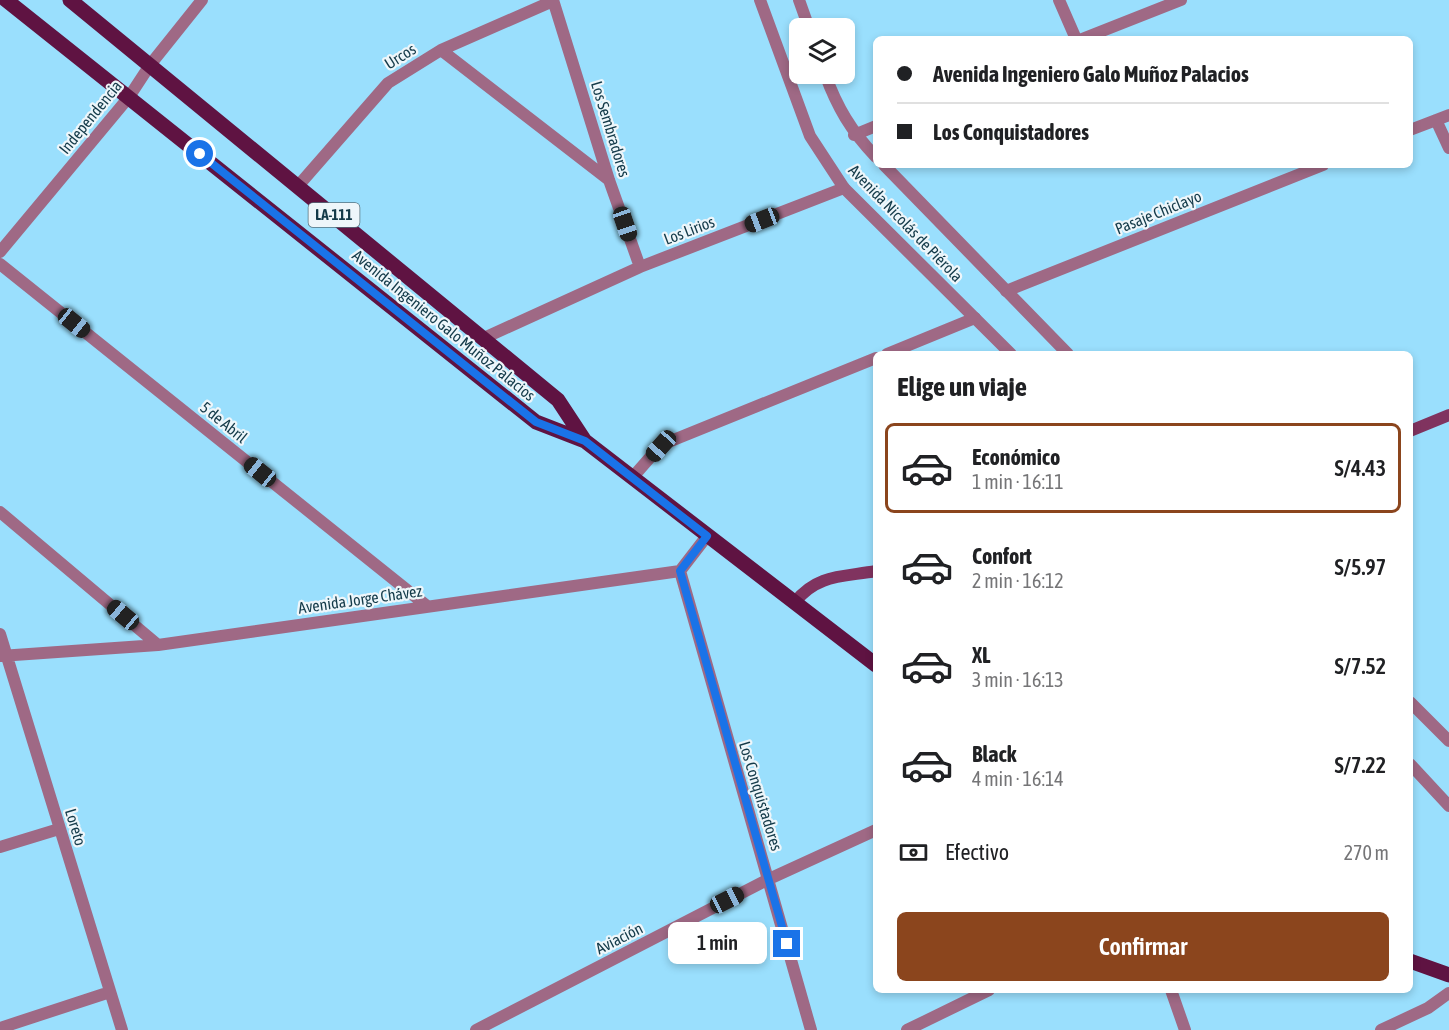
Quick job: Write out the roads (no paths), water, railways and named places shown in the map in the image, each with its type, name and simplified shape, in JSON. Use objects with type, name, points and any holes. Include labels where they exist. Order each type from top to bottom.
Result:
[{"type":"main road","name":"Avenida Ingeniero Galo Muñoz Palacios","points":[[6,0],[536,422],[585,441],[873,663]]},
{"type":"main road","name":"Avenida Ingeniero Galo Muñoz Palacios","points":[[70,0],[558,400],[585,441]]},
{"type":"main road","points":[[1413,430],[1449,415]]},
{"type":"main road","points":[[795,602],[804,590],[817,581],[873,572]]},
{"type":"main road","points":[[1413,962],[1449,975]]},
{"type":"street","name":"Independencia","points":[[0,252],[129,97],[150,65],[202,0]]},
{"type":"street","name":"Urcos","points":[[298,186],[388,83],[441,50],[553,0]]},
{"type":"street","name":"Los Sembradores","points":[[553,0],[609,180],[640,267]]},
{"type":"street","name":"Avenida Nicolás de Piérola","points":[[760,0],[810,136],[844,188],[1008,351]]},
{"type":"street","points":[[799,0],[805,18]]},
{"type":"street","points":[[1059,0],[1075,36]]},
{"type":"street","points":[[1090,36],[1181,0]]},
{"type":"street","points":[[441,50],[609,180]]},
{"type":"street","name":"Avenida Nicolás de Piérola","points":[[829,84],[854,135],[873,154]]},
{"type":"street","points":[[1413,129],[1449,115]]},
{"type":"street","points":[[1436,120],[1449,148]]},
{"type":"street","points":[[854,135],[873,127]]},
{"type":"street","name":"Avenida Nicolás de Piérola","points":[[887,168],[1065,351]]},
{"type":"street","name":"Pasaje Chiclayo","points":[[1006,291],[1315,168]]},
{"type":"street","name":"Los Lirios","points":[[484,338],[640,267],[844,188]]},
{"type":"street","name":"5 de Abril","points":[[0,264],[428,606]]},
{"type":"street","points":[[893,351],[975,318]]},
{"type":"street","points":[[632,478],[661,446],[873,359]]},
{"type":"street","points":[[0,512],[158,645]]},
{"type":"street","points":[[680,571],[707,536]]},
{"type":"street","name":"Avenida Jorge Chávez","points":[[4,655],[158,645],[680,571]]},
{"type":"street","name":"Los Conquistadores","points":[[680,571],[811,1030]]},
{"type":"street","name":"Loreto","points":[[0,634],[4,655],[122,1030]]},
{"type":"street","points":[[1413,705],[1449,741]]},
{"type":"street","points":[[1413,767],[1449,806]]},
{"type":"street","points":[[0,847],[59,829]]},
{"type":"street","name":"Aviación","points":[[476,1030],[769,879],[873,831]]},
{"type":"street","points":[[0,1028],[110,993]]},
{"type":"street","points":[[907,1030],[983,993]]},
{"type":"street","points":[[1173,993],[1185,1030]]},
{"type":"street","points":[[1381,1030],[1428,1008],[1449,993]]}]
